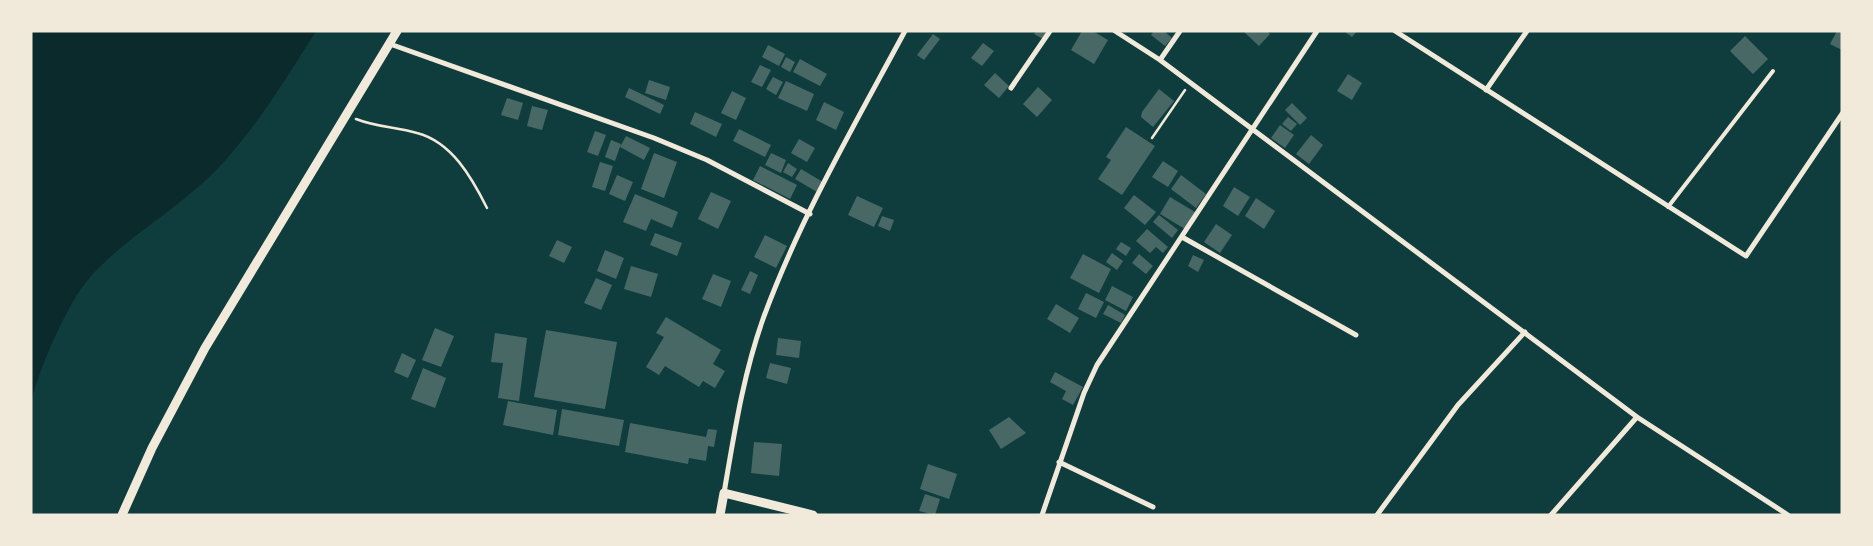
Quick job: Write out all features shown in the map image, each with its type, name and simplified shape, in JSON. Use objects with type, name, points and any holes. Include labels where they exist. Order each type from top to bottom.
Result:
[{"type":"street","points":[[122,515],[152,448],[205,348],[397,31]]},
{"type":"street","points":[[720,515],[741,400],[762,320],[795,242],[905,31]]},
{"type":"street","points":[[1011,88],[1050,31]]},
{"type":"street","points":[[1115,31],[1160,60],[1525,332],[1637,418],[1788,515]]},
{"type":"street","points":[[1160,60],[1180,31]]},
{"type":"street","points":[[1042,515],[1084,393],[1097,365],[1317,31]]},
{"type":"street","points":[[1395,31],[1746,256],[1842,114]]},
{"type":"street","points":[[1486,90],[1527,31]]},
{"type":"street","points":[[390,44],[654,138],[708,160],[810,214]]},
{"type":"street","points":[[1182,237],[1356,335]]},
{"type":"street","points":[[1377,515],[1458,405],[1525,332]]},
{"type":"street","points":[[1551,515],[1637,418]]},
{"type":"street","points":[[1059,462],[1153,507]]},
{"type":"street","points":[[724,492],[813,515]]},
{"type":"lane","points":[[1668,207],[1773,71]]},
{"type":"path","points":[[1152,138],[1190,83]]},
{"type":"path","points":[[347,115],[366,123],[418,133],[436,142],[457,159],[473,181],[487,208]]},
{"type":"water","points":[[31,31],[316,31],[264,111],[214,173],[179,203],[124,245],[82,287],[55,336],[31,402]]},
{"type":"building","points":[[1036,31],[1047,32],[1043,39],[1034,34]]},
{"type":"building","points":[[1082,31],[1093,31],[1108,40],[1094,64],[1071,50]]},
{"type":"building","points":[[1154,31],[1164,31],[1172,38],[1165,46],[1151,35]]},
{"type":"building","points":[[1243,31],[1267,31],[1270,34],[1259,46]]},
{"type":"building","points":[[1344,31],[1357,31],[1352,37]]},
{"type":"building","points":[[1837,31],[1842,31],[1842,50],[1830,44]]},
{"type":"building","points":[[933,34],[940,39],[924,60],[917,55]]},
{"type":"building","points":[[1745,36],[1768,59],[1753,74],[1730,51]]},
{"type":"building","points":[[983,43],[994,51],[982,66],[971,58]]},
{"type":"building","points":[[768,45],[785,54],[779,66],[762,57]]},
{"type":"building","points":[[786,57],[795,62],[790,72],[781,67]]},
{"type":"building","points":[[800,59],[827,74],[820,86],[793,72]]},
{"type":"building","points":[[760,65],[771,70],[762,87],[751,82]]},
{"type":"building","points":[[995,73],[1009,86],[999,98],[984,85]]},
{"type":"building","points":[[1348,74],[1362,83],[1352,100],[1337,91]]},
{"type":"building","points":[[773,77],[783,82],[776,95],[766,89]]},
{"type":"building","points":[[649,80],[670,87],[666,100],[645,93]]},
{"type":"building","points":[[786,81],[814,94],[807,111],[778,98]]},
{"type":"building","points":[[1038,87],[1052,100],[1037,117],[1023,104]]},
{"type":"building","points":[[629,88],[664,105],[660,114],[625,97]]},
{"type":"building","points":[[1159,89],[1174,101],[1153,127],[1141,117],[1142,112]]},
{"type":"building","points":[[732,91],[746,98],[736,120],[721,113]]},
{"type":"building","points":[[507,98],[523,103],[518,120],[501,115]]},
{"type":"building","points":[[824,102],[844,112],[836,130],[816,120]]},
{"type":"building","points":[[1292,103],[1307,118],[1300,125],[1285,110]]},
{"type":"building","points":[[532,106],[548,110],[542,130],[527,126]]},
{"type":"building","points":[[695,112],[722,124],[716,137],[690,124]]},
{"type":"building","points":[[1288,117],[1297,124],[1291,131],[1282,124]]},
{"type":"building","points":[[1280,125],[1294,135],[1285,148],[1271,138]]},
{"type":"building","points":[[1126,127],[1155,146],[1122,195],[1098,179],[1111,160],[1106,157]]},
{"type":"building","points":[[739,129],[771,145],[765,157],[733,141]]},
{"type":"building","points":[[595,131],[606,135],[598,156],[587,152]]},
{"type":"building","points":[[1311,135],[1323,145],[1309,164],[1296,154]]},
{"type":"building","points":[[626,136],[650,148],[644,160],[620,147]]},
{"type":"building","points":[[799,139],[815,148],[807,162],[791,153]]},
{"type":"building","points":[[611,140],[621,144],[615,161],[605,157]]},
{"type":"building","points":[[654,153],[677,162],[664,198],[641,189]]},
{"type":"building","points":[[771,153],[786,160],[781,173],[765,165]]},
{"type":"building","points":[[1163,161],[1178,171],[1168,187],[1152,177]]},
{"type":"building","points":[[600,162],[613,166],[605,191],[592,187]]},
{"type":"building","points":[[788,163],[797,169],[792,177],[783,172]]},
{"type":"building","points":[[760,166],[797,185],[790,199],[753,180]]},
{"type":"building","points":[[801,169],[823,182],[817,192],[795,179]]},
{"type":"building","points":[[617,175],[633,182],[625,201],[609,194]]},
{"type":"building","points":[[1181,175],[1206,194],[1196,208],[1171,189]]},
{"type":"building","points":[[1234,187],[1250,197],[1238,216],[1223,206]]},
{"type":"building","points":[[711,192],[731,201],[718,229],[698,219]]},
{"type":"building","points":[[635,194],[678,212],[672,228],[651,219],[646,231],[623,222]]},
{"type":"building","points":[[1134,195],[1156,212],[1145,225],[1124,208]]},
{"type":"building","points":[[857,196],[883,208],[874,227],[848,215]]},
{"type":"building","points":[[1170,197],[1195,212],[1185,229],[1160,214]]},
{"type":"building","points":[[1256,198],[1275,211],[1264,229],[1245,216]]},
{"type":"building","points":[[1159,215],[1178,230],[1172,238],[1153,222]]},
{"type":"building","points":[[882,216],[894,220],[890,231],[878,226]]},
{"type":"building","points":[[1216,224],[1232,235],[1220,253],[1204,242]]},
{"type":"building","points":[[1147,229],[1168,247],[1163,253],[1156,247],[1150,253],[1136,241]]},
{"type":"building","points":[[655,233],[682,243],[677,256],[650,245]]},
{"type":"building","points":[[765,235],[787,246],[776,268],[754,257]]},
{"type":"building","points":[[557,240],[572,247],[564,263],[549,256]]},
{"type":"building","points":[[1121,242],[1131,248],[1126,256],[1116,249]]},
{"type":"building","points":[[605,250],[624,258],[616,279],[597,271]]},
{"type":"building","points":[[1112,253],[1123,261],[1117,270],[1106,262]]},
{"type":"building","points":[[1083,254],[1111,269],[1099,293],[1070,278]]},
{"type":"building","points":[[1139,254],[1153,266],[1146,274],[1132,263]]},
{"type":"building","points":[[1193,255],[1204,260],[1198,272],[1188,266]]},
{"type":"building","points":[[631,266],[658,274],[651,297],[624,289]]},
{"type":"building","points":[[750,271],[758,275],[750,294],[741,290]]},
{"type":"building","points":[[713,274],[731,281],[721,307],[702,299]]},
{"type":"building","points":[[596,278],[612,285],[601,310],[584,303]]},
{"type":"building","points":[[1112,286],[1133,297],[1126,311],[1105,300]]},
{"type":"building","points":[[1086,293],[1104,302],[1096,318],[1078,309]]},
{"type":"building","points":[[1056,304],[1079,318],[1070,333],[1047,319]]},
{"type":"building","points":[[1108,305],[1125,315],[1121,323],[1103,314]]},
{"type":"building","points":[[666,317],[721,350],[713,364],[725,371],[715,388],[703,381],[699,387],[665,366],[659,375],[646,367],[664,337],[656,333]]},
{"type":"building","points":[[435,328],[454,336],[441,367],[422,360]]},
{"type":"building","points":[[546,330],[617,342],[605,409],[534,397]]},
{"type":"building","points":[[495,333],[527,338],[519,401],[498,398],[503,363],[491,362]]},
{"type":"building","points":[[778,338],[801,341],[799,358],[776,355]]},
{"type":"building","points":[[402,353],[416,360],[408,378],[394,372]]},
{"type":"building","points":[[770,363],[791,368],[787,384],[766,378]]},
{"type":"building","points":[[423,368],[446,378],[435,408],[411,399]]},
{"type":"building","points":[[1055,372],[1083,387],[1073,405],[1062,399],[1066,391],[1050,382]]},
{"type":"building","points":[[508,401],[557,410],[553,435],[503,425]]},
{"type":"building","points":[[562,409],[624,420],[619,446],[558,435]]},
{"type":"building","points":[[1009,417],[1026,433],[1001,449],[989,430]]},
{"type":"building","points":[[630,423],[706,437],[708,429],[717,430],[714,447],[708,446],[706,461],[689,458],[688,464],[625,452]]},
{"type":"building","points":[[754,442],[782,444],[779,476],[751,473]]},
{"type":"building","points":[[928,464],[957,474],[949,499],[920,489]]},
{"type":"building","points":[[925,494],[940,499],[935,515],[919,511]]}]
